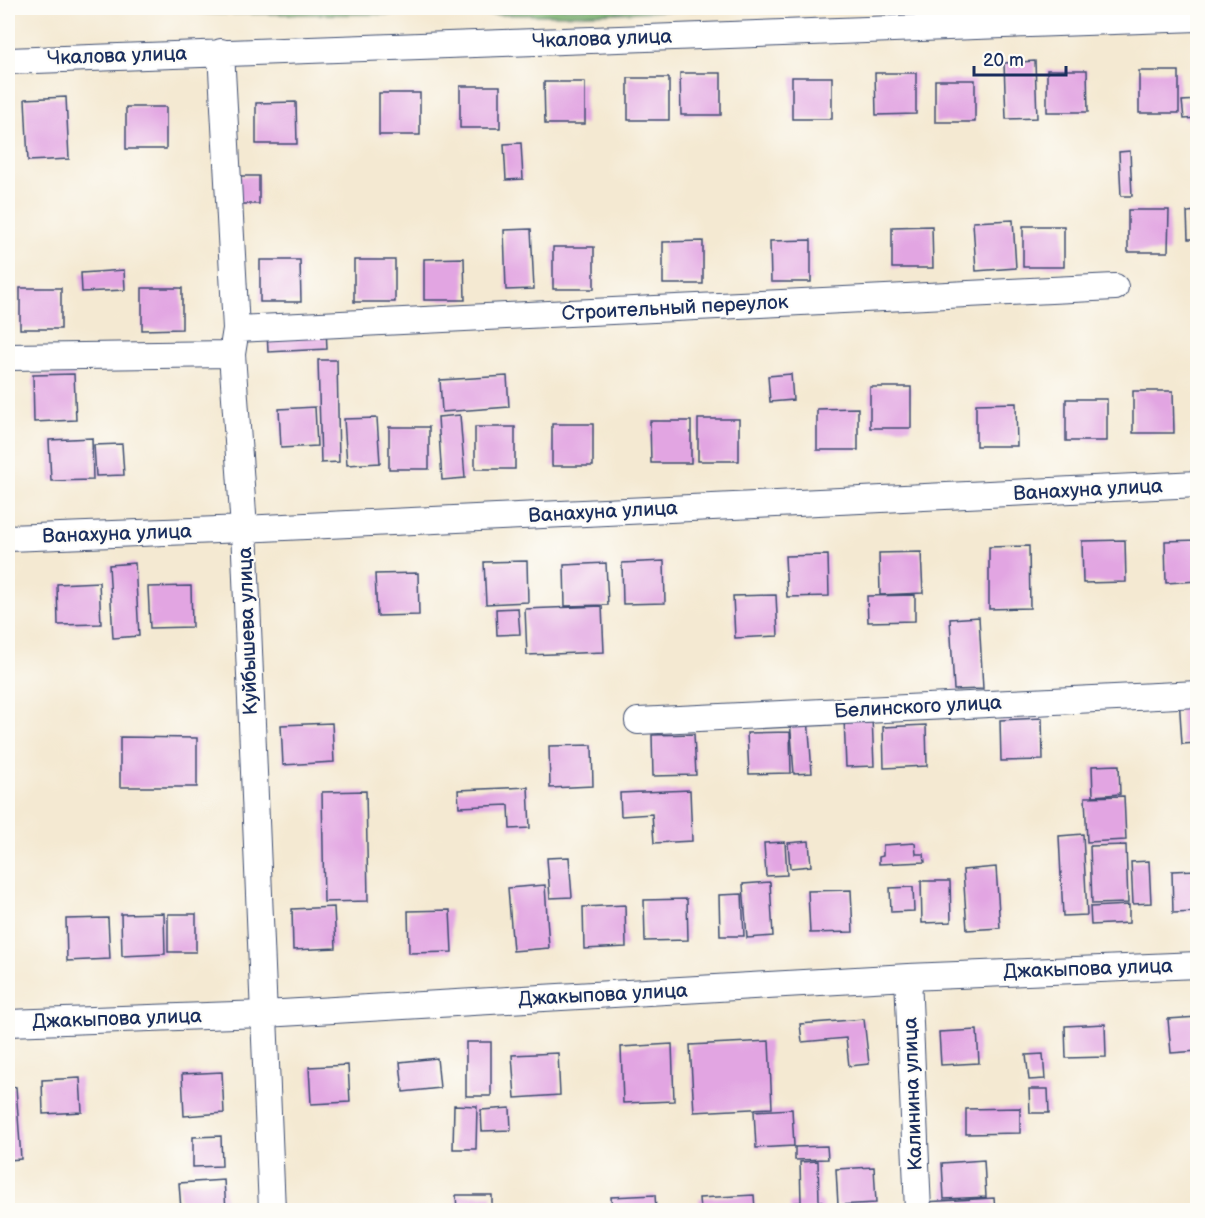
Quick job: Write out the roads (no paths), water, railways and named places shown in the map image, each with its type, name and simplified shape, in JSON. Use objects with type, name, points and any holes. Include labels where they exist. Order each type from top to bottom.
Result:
[{"type":"street","name":"Чкалова улица","points":[[8,61],[1197,18]]},
{"type":"street","name":"Куйбышева улица","points":[[221,52],[236,329],[232,354],[244,529],[272,1210]]},
{"type":"street","name":"Строительный переулок","points":[[236,329],[1115,287]]},
{"type":"street","points":[[8,357],[232,354]]},
{"type":"street","name":"Ванахуна улица","points":[[8,538],[1197,484]]},
{"type":"street","name":"Белинского улица","points":[[638,721],[1197,694]]},
{"type":"street","name":"Джакыпова улица","points":[[8,1023],[264,1014],[908,977],[1197,965]]},
{"type":"street","name":"Калинина улица","points":[[908,977],[918,1210]]}]
